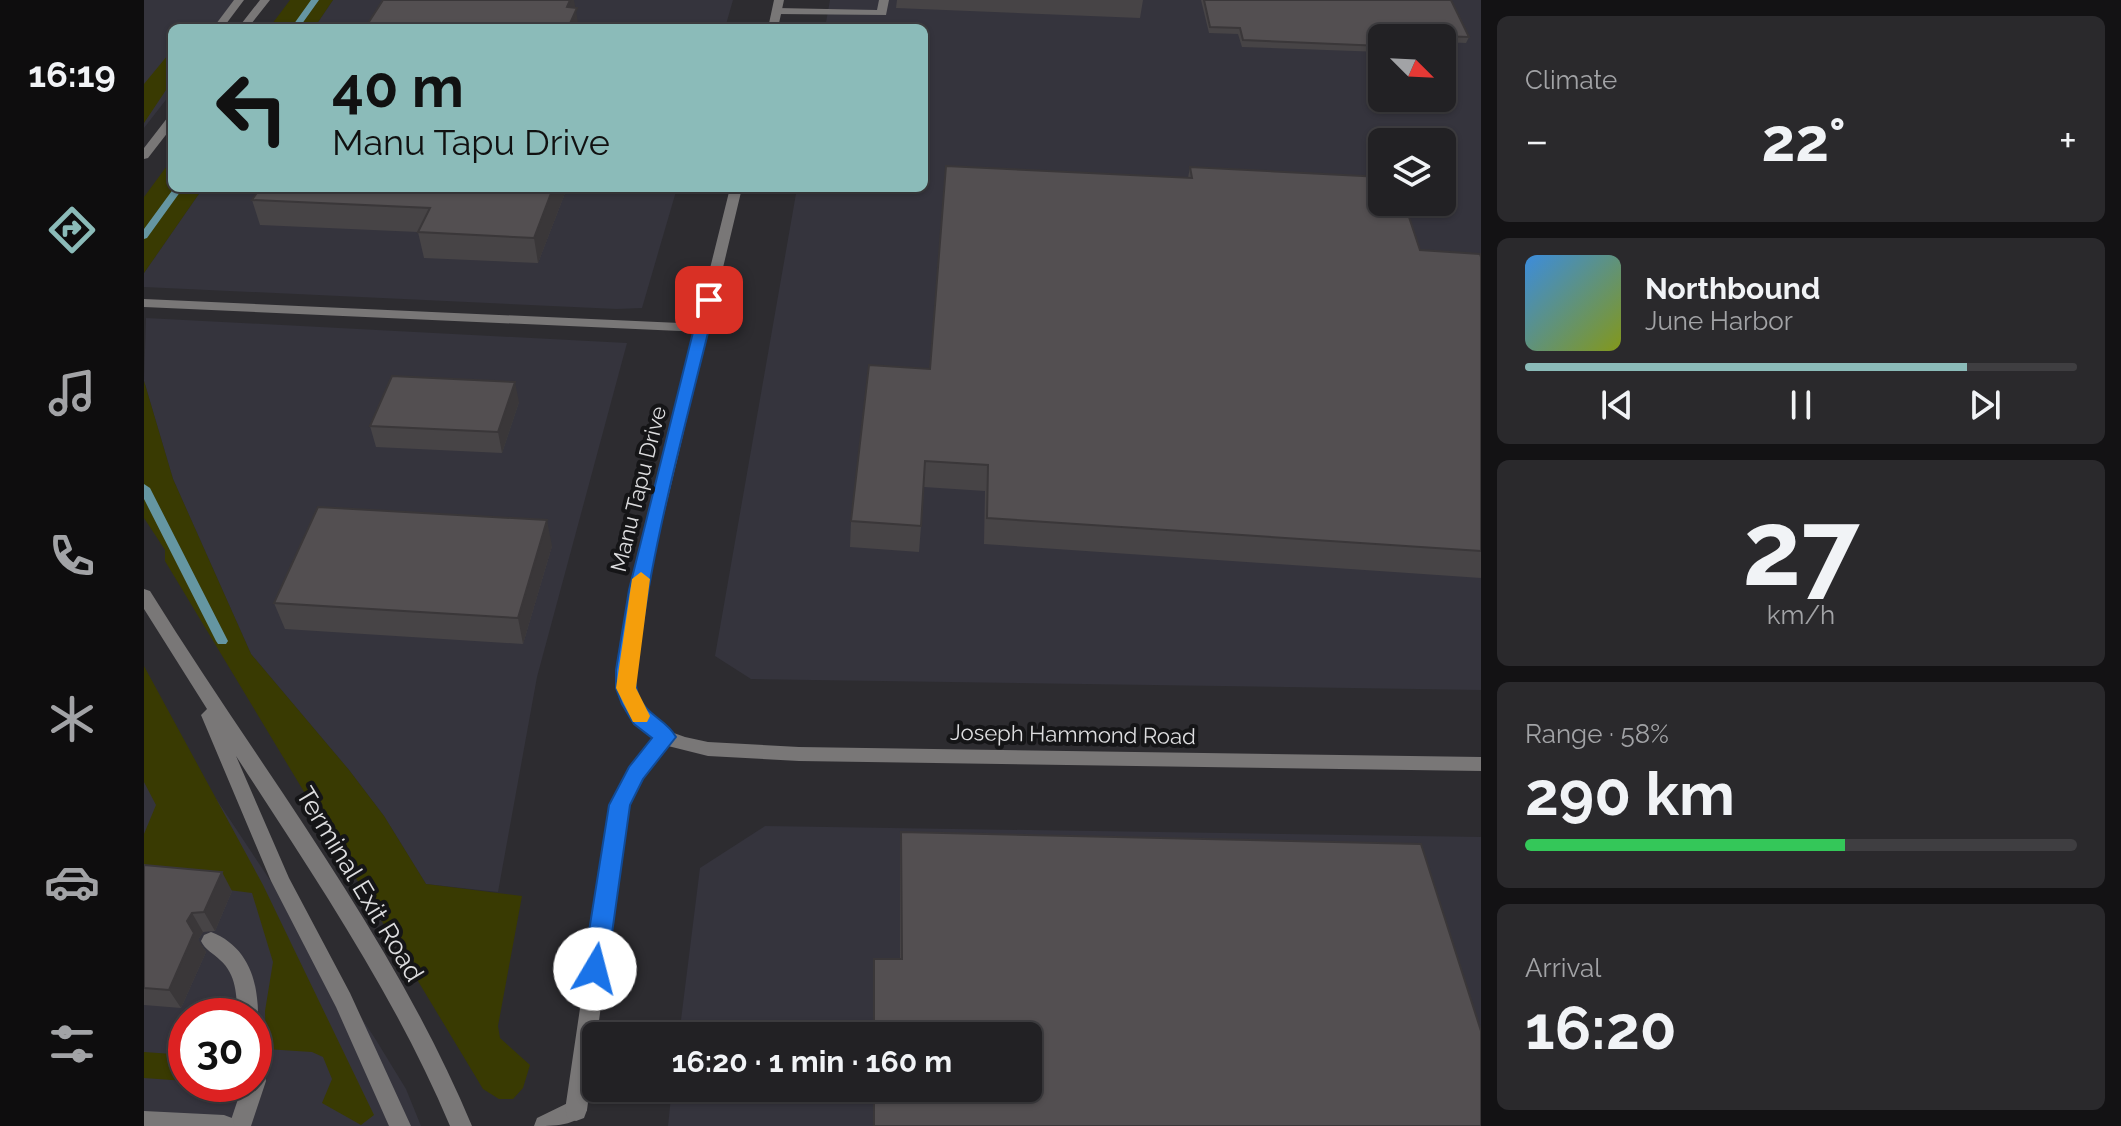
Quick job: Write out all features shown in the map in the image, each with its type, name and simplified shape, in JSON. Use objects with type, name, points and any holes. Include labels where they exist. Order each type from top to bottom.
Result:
[{"type":"street","points":[[221,24],[239,0]]},
{"type":"street","points":[[246,24],[265,0]]},
{"type":"street","points":[[778,6],[882,13],[884,0]]},
{"type":"street","points":[[144,156],[168,124]]},
{"type":"street","name":"Manu Tapu Drive","points":[[665,737],[642,719],[632,704],[626,688],[626,670],[638,590],[735,192]]},
{"type":"street","points":[[144,303],[702,328]]},
{"type":"street","name":"Terminal Exit Road","points":[[144,595],[195,680],[328,880],[442,1079],[461,1126]]},
{"type":"street","name":"Terminal Exit Road","points":[[195,680],[281,881],[343,1000],[400,1126]]},
{"type":"street","points":[[545,1126],[576,1110],[619,805],[636,773],[665,737]]},
{"type":"street","name":"Joseph Hammond Road","points":[[665,737],[708,749],[799,754],[1481,764]]},
{"type":"street","points":[[211,941],[233,955],[244,978],[246,998]]},
{"type":"street","points":[[240,1126],[248,1102]]},
{"type":"street","points":[[144,1122],[224,1126]]},
{"type":"shaded area","points":[[144,0],[244,0],[225,24],[168,24],[168,97],[144,128]]},
{"type":"shaded area","points":[[290,0],[333,0],[317,24],[272,24]]},
{"type":"shaded area","points":[[333,0],[733,0],[726,24],[317,24]]},
{"type":"shaded area","points":[[830,0],[1481,0],[1481,690],[751,679],[715,656],[796,192],[928,192],[928,24],[826,24]]},
{"type":"shaded area","points":[[168,55],[168,87],[144,123],[144,84]]},
{"type":"shaded area","points":[[168,164],[168,192],[200,192],[144,273],[144,197]]},
{"type":"shaded area","points":[[200,192],[676,192],[642,308],[144,287],[144,273]]},
{"type":"shaded area","points":[[146,318],[627,343],[537,677],[498,892],[426,884],[384,816],[349,770],[251,654],[173,479],[144,381]]},
{"type":"shaded area","points":[[144,381],[173,479],[251,654],[384,816],[426,884],[522,896],[498,1026],[500,1038],[530,1065],[523,1088],[513,1099],[499,1099],[483,1089],[165,561],[165,550],[144,518]]},
{"type":"shaded area","points":[[144,666],[263,885],[374,1115],[361,1125],[322,1103],[332,1079],[323,1057],[312,1052],[272,1049],[272,998],[267,998],[273,962],[252,893],[144,879],[144,834],[156,805],[144,782]]},
{"type":"shaded area","points":[[144,690],[376,1040],[406,1089],[421,1126],[144,1126]]},
{"type":"shaded area","points":[[765,826],[1481,837],[1481,1126],[668,1126],[671,1102],[1042,1102],[1042,1022],[681,1022],[700,868]]},
{"type":"shaded area","points":[[144,1052],[168,1054],[168,1080],[144,1078]]},
{"type":"building","points":[[383,0],[570,0],[567,7],[577,8],[570,24],[368,24]]},
{"type":"building","points":[[1204,0],[1451,0],[1469,37],[1456,37],[1456,24],[1368,24],[1368,45],[1243,40],[1240,28],[1210,27]]},
{"type":"building","points":[[946,166],[1192,178],[1190,167],[1368,176],[1368,216],[1409,216],[1420,250],[1480,254],[1481,257],[1481,551],[987,518],[988,465],[925,461],[921,526],[851,521],[869,365],[930,369]]},
{"type":"building","points":[[257,192],[551,192],[534,238],[418,232],[430,208],[252,200]]},
{"type":"building","points":[[392,376],[515,382],[498,432],[370,426]]},
{"type":"building","points":[[318,507],[547,520],[518,618],[274,603]]},
{"type":"building","points":[[901,832],[1421,844],[1481,1031],[1481,1126],[874,1126],[874,1102],[1042,1102],[1042,1022],[874,1022],[874,959],[902,959]]},
{"type":"building","points":[[144,865],[222,872],[204,912],[192,913],[187,921],[194,933],[169,990],[144,988]]},
{"type":"waterway","points":[[298,24],[315,0]]},
{"type":"waterway","points":[[144,236],[176,192]]},
{"type":"waterway","points":[[144,488],[222,641]]},
{"type":"slow traffic","points":[[640,716],[626,688],[626,670],[641,579]]},
{"type":"route","points":[[595,969],[619,805],[636,773],[665,737],[651,728],[632,704],[626,688],[626,670],[638,590],[709,300]]}]
